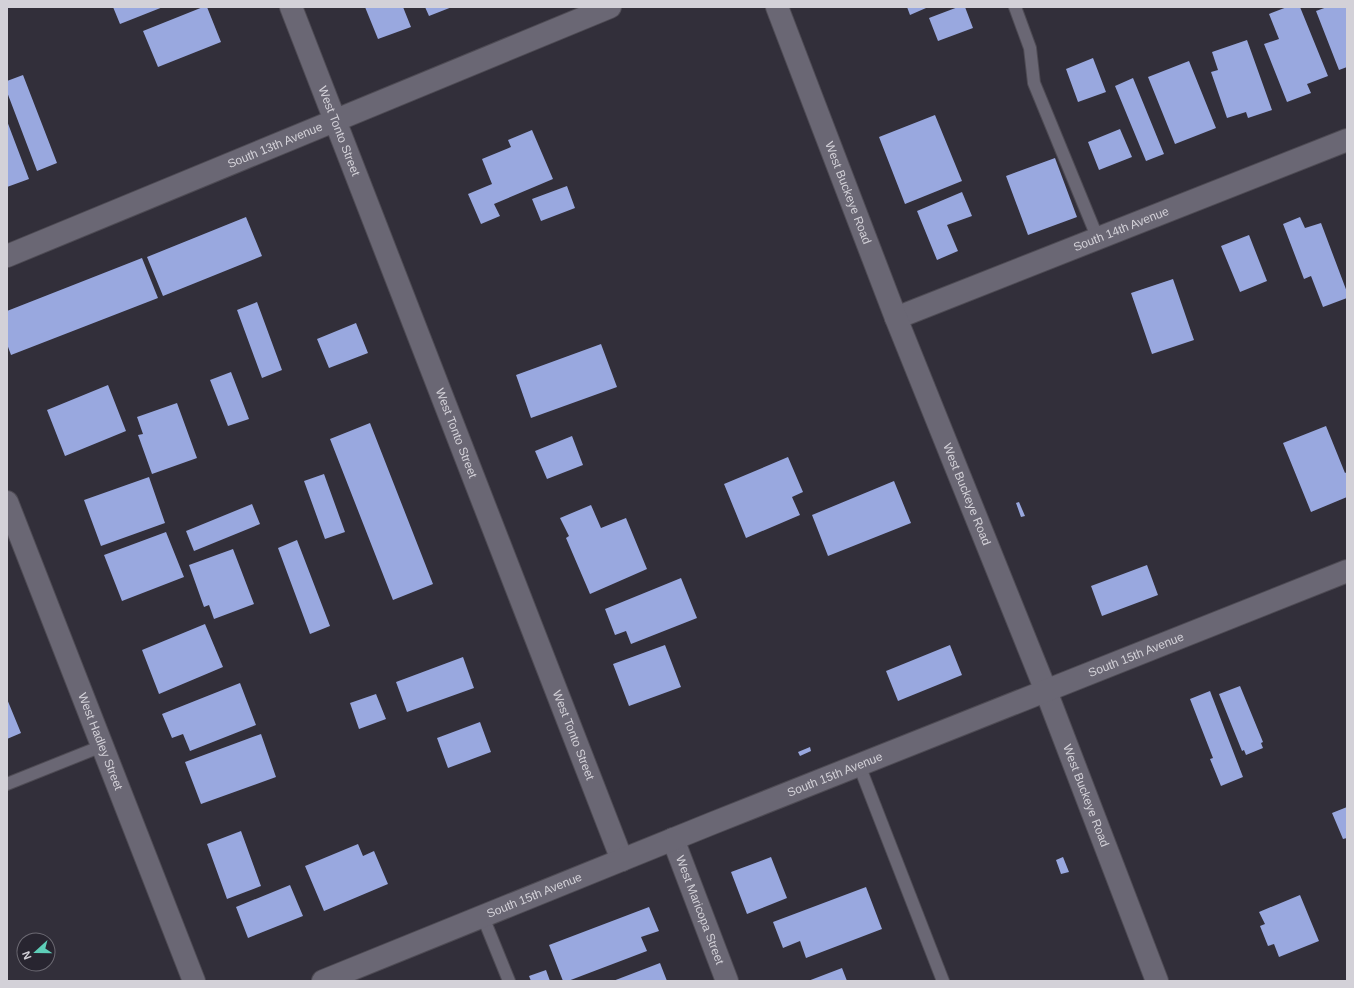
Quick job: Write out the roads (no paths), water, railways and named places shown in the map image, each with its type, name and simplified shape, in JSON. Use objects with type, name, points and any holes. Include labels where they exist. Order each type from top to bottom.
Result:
[{"type":"street","name":"West Tonto Street","points":[[291,7],[622,860]]},
{"type":"street","name":"South 13th Avenue","points":[[7,256],[610,7]]},
{"type":"street","name":"West Buckeye Road","points":[[777,7],[896,318],[1046,691],[1157,981]]},
{"type":"street","name":"South 14th Avenue","points":[[896,318],[1347,140]]},
{"type":"street","name":"West Hadley Street","points":[[7,502],[194,981]]},
{"type":"street","name":"South 15th Avenue","points":[[323,981],[484,917],[673,839],[1347,571]]},
{"type":"street","name":"West Maricopa Street","points":[[673,839],[727,981]]},
{"type":"lane","points":[[1015,7],[1030,48],[1034,83],[1098,238]]},
{"type":"lane","points":[[7,784],[102,746]]},
{"type":"lane","points":[[859,765],[943,981]]},
{"type":"lane","points":[[484,917],[509,981]]}]
